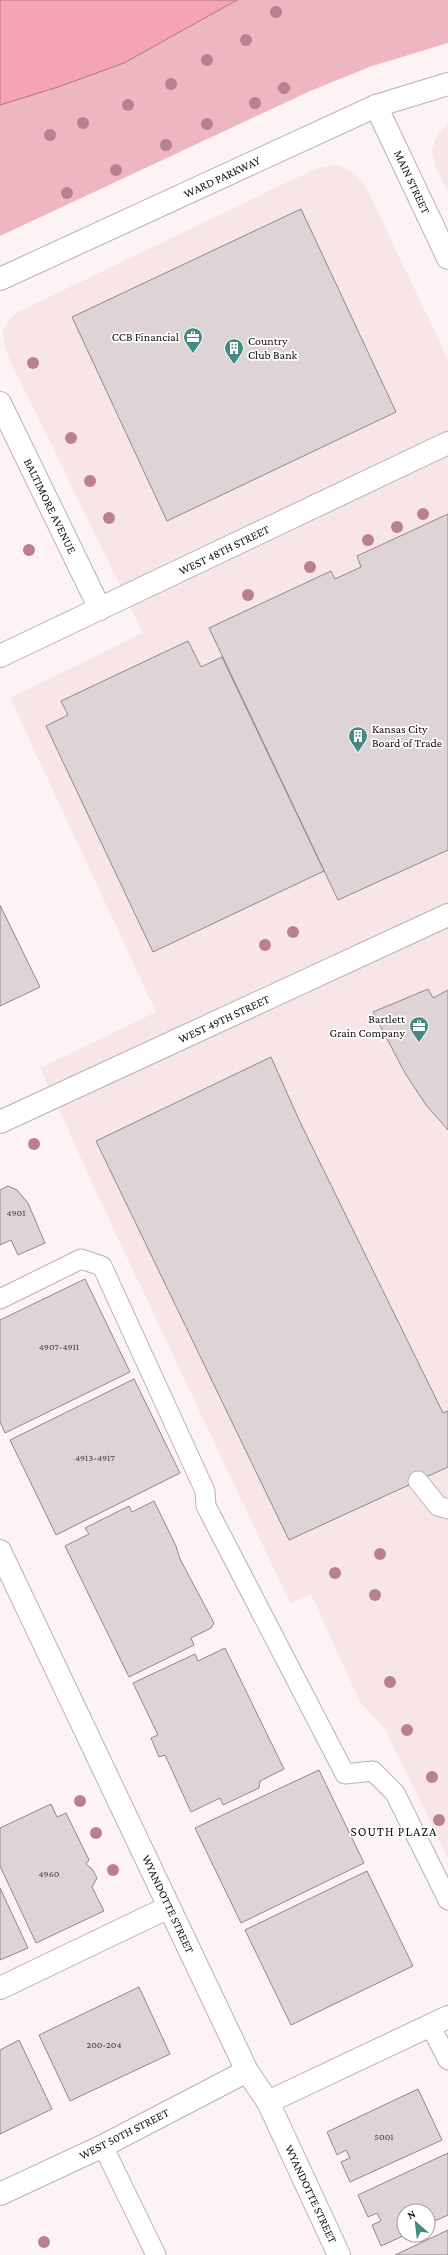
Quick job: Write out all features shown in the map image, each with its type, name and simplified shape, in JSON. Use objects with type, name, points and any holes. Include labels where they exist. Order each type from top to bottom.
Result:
[{"type":"main road","name":"WARD PARKWAY","points":[[0,279],[376,106],[448,84]]},
{"type":"main road","name":"MAIN STREET","points":[[376,106],[448,258]]},
{"type":"main road","name":"BALTIMORE AVENUE","points":[[0,403],[100,609]]},
{"type":"main road","name":"WEST 48TH STREET","points":[[0,656],[448,443]]},
{"type":"main road","name":"WEST 49TH STREET","points":[[0,1122],[448,915]]},
{"type":"main road","name":"WYANDOTTE STREET","points":[[0,1551],[247,2071],[268,2102],[339,2255]]},
{"type":"main road","points":[[0,1988],[169,1907]]},
{"type":"main road","points":[[268,2102],[439,2021]]},
{"type":"main road","name":"WEST 50TH STREET","points":[[0,2194],[103,2146],[247,2071]]},
{"type":"lane","points":[[0,1299],[81,1259],[102,1266],[205,1492],[206,1506],[345,1774],[373,1772],[395,1792],[448,1900]]},
{"type":"lane","points":[[418,1481],[438,1506],[448,1509]]},
{"type":"lane","points":[[439,2021],[448,2060]]},
{"type":"lane","points":[[103,2146],[156,2255]]},
{"type":"shaded area","points":[[0,0],[448,0],[448,43],[369,67],[308,92],[0,236]]},
{"type":"shaded area","points":[[0,0],[237,0],[124,63],[58,87],[0,105]]},
{"type":"shaded area","points":[[448,123],[448,192],[437,170],[432,152],[437,135]]},
{"type":"shaded area","points":[[337,165],[353,172],[365,185],[448,359],[448,1858],[385,1729],[360,1702],[311,1594],[290,1603],[105,1211],[40,1068],[156,1012],[10,698],[143,633],[9,358],[4,344],[3,331],[9,320],[18,312],[296,178],[321,167]]},
{"type":"building","name":"Country Club Bank","points":[[301,209],[396,412],[167,521],[72,317]]},
{"type":"building","name":"Kansas City Board of Trade","points":[[448,514],[448,850],[338,900],[209,628],[331,571],[335,579],[361,567],[357,556]]},
{"type":"building","points":[[188,641],[201,667],[222,657],[324,871],[153,952],[46,726],[68,715],[61,701]]},
{"type":"building","points":[[0,905],[40,987],[0,1006]]},
{"type":"building","name":"Bartlett Grain Company","points":[[428,989],[433,998],[448,990],[448,1130],[426,1105],[405,1073],[373,1012]]},
{"type":"building","points":[[271,1057],[300,1122],[443,1413],[448,1411],[448,1467],[289,1540],[96,1141]]},
{"type":"building","points":[[8,1186],[17,1190],[28,1203],[45,1243],[18,1255],[11,1240],[0,1245],[0,1190]]},
{"type":"building","points":[[85,1279],[130,1372],[5,1433],[0,1422],[0,1320]]},
{"type":"building","points":[[134,1379],[180,1473],[56,1535],[10,1440]]},
{"type":"building","points":[[154,1501],[176,1546],[180,1559],[214,1623],[211,1628],[191,1638],[194,1645],[129,1677],[65,1546],[89,1534],[85,1528],[129,1506],[132,1512]]},
{"type":"building","points":[[225,1648],[284,1769],[260,1781],[259,1788],[223,1805],[220,1798],[191,1812],[165,1755],[159,1757],[151,1738],[158,1735],[133,1683],[195,1654],[198,1661]]},
{"type":"building","points":[[319,1770],[364,1863],[241,1923],[195,1828]]},
{"type":"building","points":[[51,1804],[57,1817],[66,1813],[89,1860],[86,1864],[92,1869],[97,1878],[92,1887],[104,1911],[36,1943],[0,1866],[0,1828]]},
{"type":"building","points":[[367,1871],[413,1966],[291,2025],[245,1930]]},
{"type":"building","points":[[0,1888],[28,1948],[0,1960]]},
{"type":"building","points":[[139,1987],[170,2054],[70,2101],[39,2035]]},
{"type":"building","points":[[19,2040],[52,2109],[0,2134],[0,2050]]},
{"type":"building","points":[[418,2089],[442,2140],[350,2182],[341,2162],[350,2158],[346,2150],[337,2155],[327,2132]]},
{"type":"building","points":[[448,2153],[448,2215],[436,2220],[436,2203],[396,2203],[396,2239],[381,2246],[372,2225],[381,2221],[377,2213],[368,2217],[358,2195]]},
{"type":"building","points":[[448,2230],[448,2255],[395,2255],[420,2243],[436,2243],[436,2236]]},
{"type":"place","name":"CCB Financial","points":[[193,354]]},
{"type":"place","name":"Country Club Bank","points":[[234,365]]},
{"type":"place","name":"Kansas City Board of Trade","points":[[358,753]]},
{"type":"place","name":"Bartlett Grain Company","points":[[419,1043]]},
{"type":"district","name":"SOUTH PLAZA","points":[[394,1831]]}]
